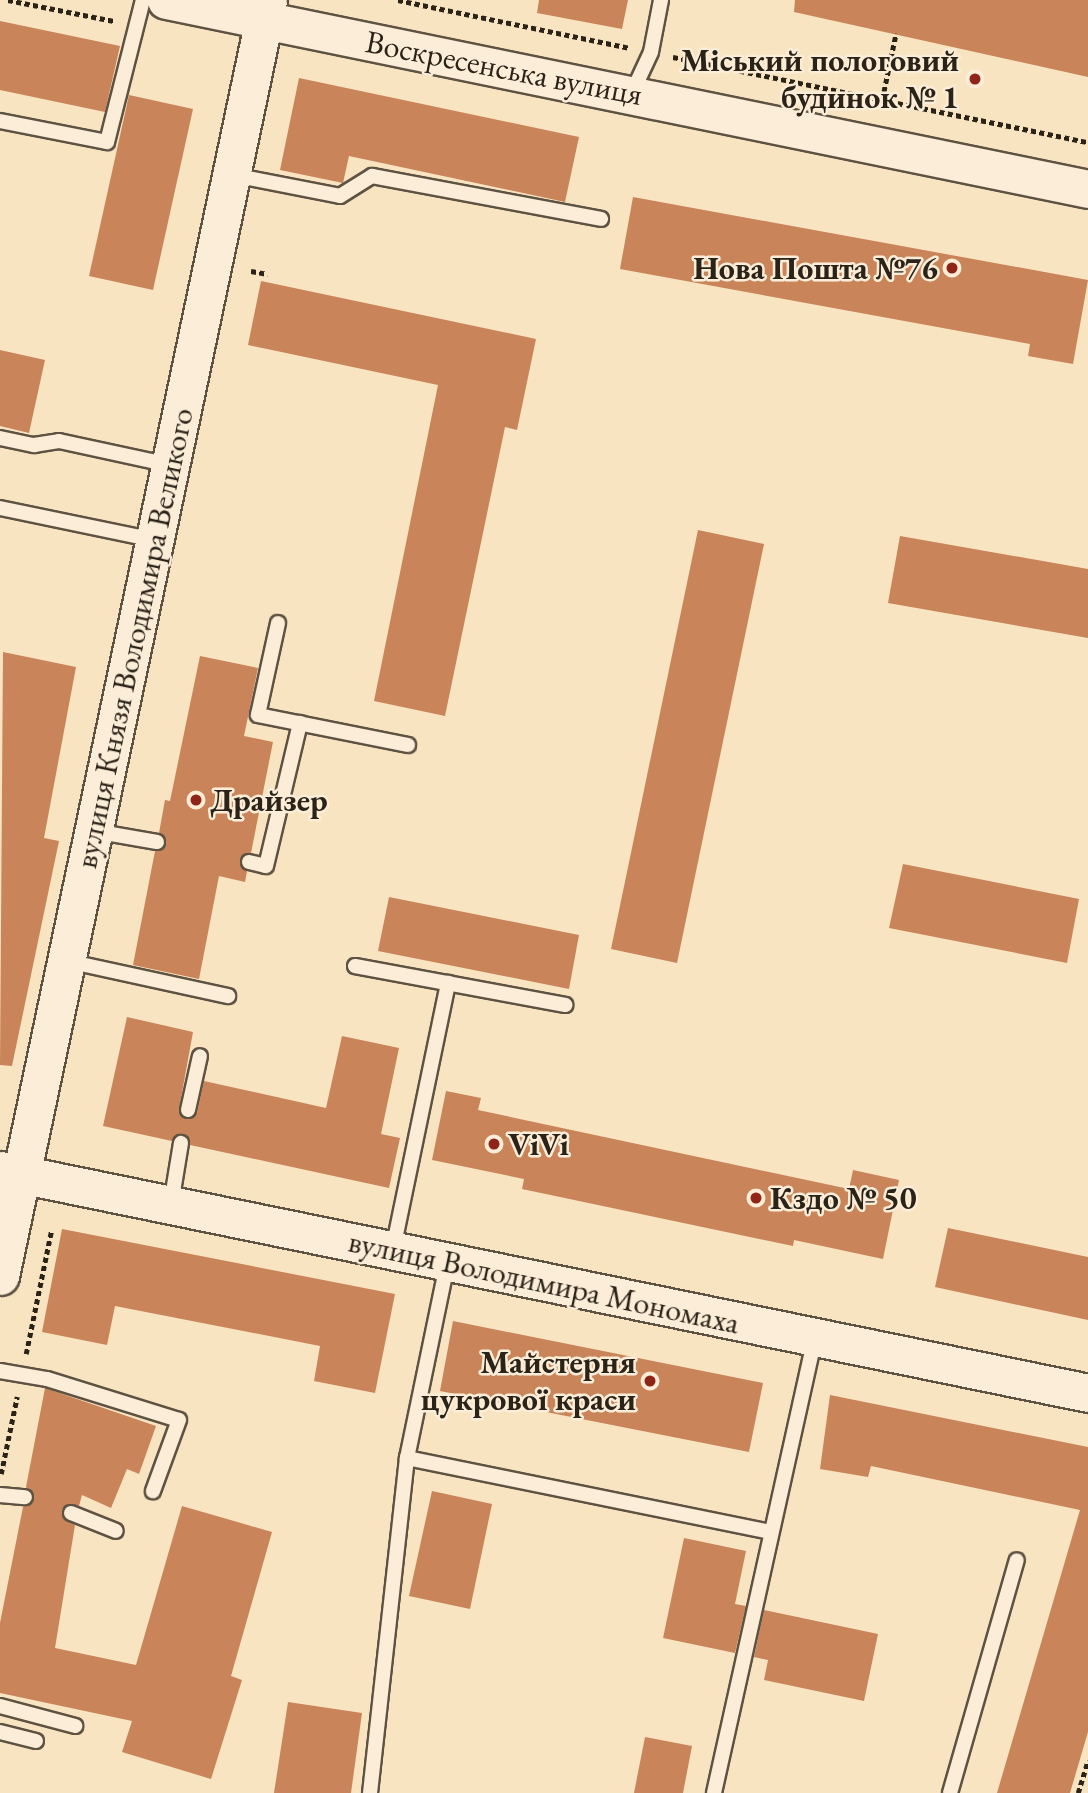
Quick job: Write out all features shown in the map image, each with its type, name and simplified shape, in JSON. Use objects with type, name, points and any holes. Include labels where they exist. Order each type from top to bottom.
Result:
[{"type":"main road","name":"Воскресенська вулиця","points":[[166,0],[266,10],[632,93],[1088,189]]},
{"type":"main road","name":"вулиця Князя Володимира Великого","points":[[0,1276],[11,1172],[66,961],[266,10]]},
{"type":"main road","name":"вулиця Володимира Мономаха","points":[[11,1172],[1088,1393]]},
{"type":"lane","points":[[0,121],[107,142],[143,0]]},
{"type":"lane","points":[[632,93],[651,52],[661,0]]},
{"type":"lane","points":[[232,175],[340,196],[372,176],[601,219]]},
{"type":"lane","points":[[0,438],[34,445],[58,441],[171,465]]},
{"type":"lane","points":[[0,508],[156,540]]},
{"type":"lane","points":[[278,623],[258,715],[408,745]]},
{"type":"lane","points":[[249,862],[266,866],[300,723]]},
{"type":"lane","points":[[93,831],[157,842]]},
{"type":"lane","points":[[66,961],[228,996]]},
{"type":"lane","points":[[355,966],[565,1004]]},
{"type":"lane","points":[[392,1251],[448,983]]},
{"type":"lane","points":[[188,1110],[200,1056]]},
{"type":"lane","points":[[171,1205],[181,1143]]},
{"type":"lane","points":[[370,1793],[407,1458],[448,1262]]},
{"type":"lane","points":[[715,1793],[815,1339]]},
{"type":"lane","points":[[0,1371],[47,1379],[179,1420],[153,1491]]},
{"type":"lane","points":[[407,1458],[771,1532]]},
{"type":"lane","points":[[0,1495],[25,1497]]},
{"type":"lane","points":[[71,1513],[116,1531]]},
{"type":"lane","points":[[950,1793],[1017,1560]]},
{"type":"lane","points":[[0,1706],[75,1726]]},
{"type":"lane","points":[[0,1732],[36,1741]]},
{"type":"path","points":[[8,0],[136,25]]},
{"type":"path","points":[[398,0],[1088,142]]},
{"type":"path","points":[[882,100],[896,33]]},
{"type":"path","points":[[251,271],[268,274]]},
{"type":"path","points":[[1078,1793],[1088,1760]]},
{"type":"building","points":[[539,0],[628,0],[622,29],[537,13]]},
{"type":"building","points":[[795,0],[1088,0],[1088,77],[794,12]]},
{"type":"building","points":[[0,21],[120,46],[105,112],[0,90]]},
{"type":"building","points":[[299,78],[579,137],[565,202],[349,156],[343,183],[280,170]]},
{"type":"building","points":[[129,95],[193,109],[153,290],[89,276]]},
{"type":"building","points":[[633,197],[1088,280],[1073,364],[1028,356],[1030,344],[620,269]]},
{"type":"building","points":[[261,281],[536,339],[517,430],[505,427],[445,716],[374,701],[438,385],[248,345]]},
{"type":"building","points":[[0,350],[45,360],[29,433],[0,426]]},
{"type":"building","points":[[698,530],[764,544],[677,963],[611,949]]},
{"type":"building","points":[[900,536],[1088,569],[1088,638],[888,603]]},
{"type":"building","points":[[3,652],[76,667],[44,838],[59,841],[12,1066],[0,1065]]},
{"type":"building","points":[[200,656],[258,668],[244,736],[273,742],[251,853],[240,860],[247,871],[245,882],[219,876],[199,979],[133,965],[155,851],[166,844],[159,833],[165,800],[170,801]]},
{"type":"building","points":[[903,864],[1079,899],[1067,963],[889,928]]},
{"type":"building","points":[[389,897],[579,935],[569,989],[378,951]]},
{"type":"building","points":[[127,1017],[193,1032],[179,1109],[187,1119],[197,1113],[204,1081],[326,1108],[342,1036],[399,1048],[381,1134],[400,1138],[389,1188],[190,1145],[183,1134],[172,1141],[103,1126]]},
{"type":"building","points":[[446,1091],[481,1098],[478,1110],[849,1189],[853,1170],[899,1180],[883,1259],[794,1240],[793,1246],[522,1189],[524,1179],[432,1160]]},
{"type":"building","points":[[948,1228],[1088,1257],[1088,1320],[935,1287]]},
{"type":"building","points":[[62,1229],[395,1294],[375,1393],[314,1381],[320,1346],[115,1306],[107,1345],[42,1332]]},
{"type":"building","points":[[453,1321],[763,1383],[749,1452],[440,1391]]},
{"type":"building","points":[[45,1388],[156,1426],[139,1474],[127,1469],[111,1508],[82,1495],[79,1506],[69,1504],[62,1509],[64,1519],[75,1525],[55,1648],[136,1665],[182,1506],[272,1532],[231,1676],[242,1680],[211,1779],[122,1752],[132,1721],[0,1693],[0,1623],[23,1507],[34,1498],[26,1487]]},
{"type":"building","points":[[830,1395],[1088,1447],[1088,1732],[1070,1793],[997,1793],[1080,1510],[871,1466],[868,1477],[820,1469]]},
{"type":"building","points":[[432,1491],[492,1504],[470,1609],[409,1596]]},
{"type":"building","points":[[684,1538],[746,1551],[735,1604],[746,1606],[735,1653],[663,1638]]},
{"type":"building","points":[[764,1610],[878,1634],[864,1701],[764,1680],[768,1660],[754,1657]]},
{"type":"building","points":[[288,1702],[362,1713],[351,1793],[274,1793]]},
{"type":"building","points":[[645,1737],[692,1746],[683,1793],[634,1793]]},
{"type":"place","name":"Міський пологовий будинок № 1","points":[[975,79]]},
{"type":"place","name":"Нова Пошта №76","points":[[952,268]]},
{"type":"place","name":"Драйзер","points":[[196,800]]},
{"type":"place","name":"ViVi","points":[[494,1144]]},
{"type":"place","name":"Кздо № 50","points":[[756,1198]]},
{"type":"place","name":"Майстерня цукрової краси","points":[[650,1381]]}]
